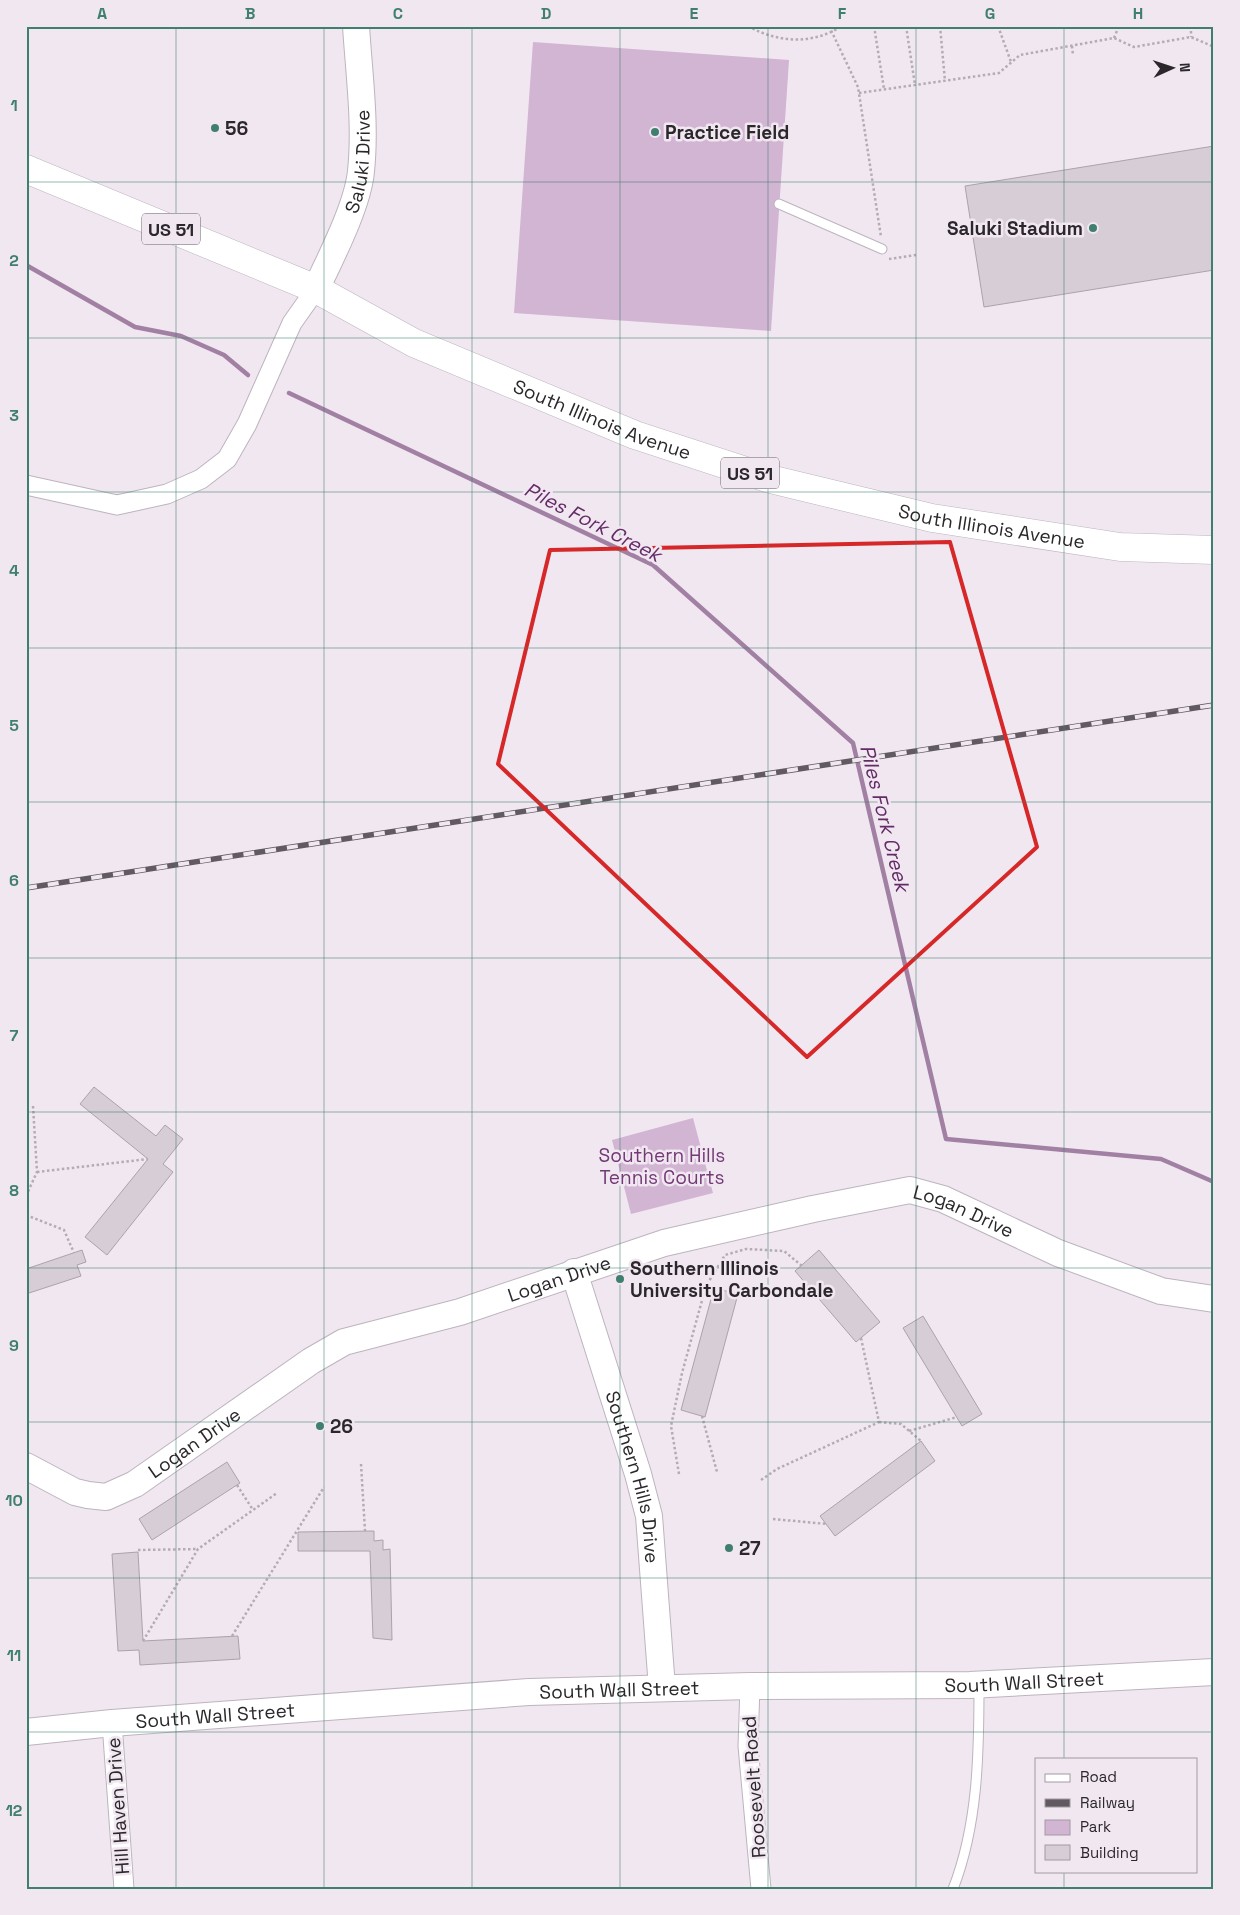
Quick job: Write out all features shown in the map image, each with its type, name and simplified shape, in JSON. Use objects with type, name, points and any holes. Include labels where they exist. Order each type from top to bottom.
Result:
[{"type":"highway","name":"South Illinois Avenue","points":[[26,169],[316,289],[414,343],[635,435],[770,480],[932,518],[1120,547],[1214,550]]},
{"type":"street","name":"Saluki Drive","points":[[316,289],[350,212],[361,173],[362,128],[356,26]]},
{"type":"street","points":[[26,485],[117,505],[167,494],[201,479],[227,459],[247,424],[292,323],[316,289]]},
{"type":"street","name":"Logan Drive","points":[[26,1466],[75,1492],[106,1497],[135,1484],[311,1361],[344,1342],[460,1312],[664,1243],[813,1209],[910,1190],[943,1199],[1058,1253],[1161,1291],[1214,1299]]},
{"type":"street","name":"Southern Hills Drive","points":[[574,1272],[638,1474],[649,1516],[662,1688]]},
{"type":"street","name":"South Wall Street","points":[[26,1732],[112,1723],[530,1692],[750,1686],[979,1684],[1214,1672]]},
{"type":"street","name":"Roosevelt Road","points":[[750,1686],[748,1746],[761,1889]]},
{"type":"street","name":"Hill Haven Drive","points":[[112,1723],[124,1889]]},
{"type":"lane","points":[[779,204],[882,249]]},
{"type":"lane","points":[[953,1889],[968,1838],[974,1802],[978,1760],[979,1684]]},
{"type":"path","points":[[748,26],[765,36],[788,40],[815,38],[842,26]]},
{"type":"path","points":[[829,26],[859,93],[884,260],[916,255]]},
{"type":"path","points":[[874,26],[884,89]]},
{"type":"path","points":[[906,26],[915,85]]},
{"type":"path","points":[[940,26],[945,81]]},
{"type":"path","points":[[998,26],[1012,63]]},
{"type":"path","points":[[1114,38],[1119,26]]},
{"type":"path","points":[[1191,26],[1191,37]]},
{"type":"path","points":[[859,93],[999,73],[1020,55],[1114,38],[1134,47],[1191,37],[1214,47]]},
{"type":"path","points":[[1072,46],[1074,55]]},
{"type":"path","points":[[26,1196],[37,1172],[33,1106]]},
{"type":"path","points":[[37,1172],[148,1159]]},
{"type":"path","points":[[26,1215],[64,1230],[74,1253]]},
{"type":"path","points":[[679,1474],[671,1426],[682,1372],[706,1286],[726,1255],[746,1249],[784,1252],[802,1266]]},
{"type":"path","points":[[861,1338],[879,1422]]},
{"type":"path","points":[[702,1416],[717,1472]]},
{"type":"path","points":[[909,1431],[957,1417]]},
{"type":"path","points":[[761,1480],[777,1469],[879,1422],[901,1424],[921,1441]]},
{"type":"path","points":[[361,1464],[365,1531]]},
{"type":"path","points":[[237,1485],[253,1510]]},
{"type":"path","points":[[232,1636],[324,1487]]},
{"type":"path","points":[[143,1642],[198,1549],[277,1493]]},
{"type":"path","points":[[774,1519],[826,1524]]},
{"type":"path","points":[[138,1550],[198,1549]]},
{"type":"highlighted area","points":[[950,542],[1037,847],[807,1057],[498,764],[550,550]]},
{"type":"green space","name":"Practice Field","points":[[533,42],[789,60],[771,331],[514,313]]},
{"type":"green space","name":"Southern Hills Tennis Courts","points":[[693,1118],[713,1193],[631,1214],[612,1140]]},
{"type":"building","name":"Saluki Stadium","points":[[1214,146],[1214,270],[984,307],[965,186]]},
{"type":"building","points":[[94,1087],[156,1136],[165,1125],[183,1139],[163,1164],[173,1172],[107,1255],[85,1237],[148,1159],[80,1104]]},
{"type":"building","points":[[82,1250],[86,1262],[77,1265],[81,1276],[26,1294],[26,1269]]},
{"type":"building","points":[[819,1250],[880,1322],[856,1342],[795,1271]]},
{"type":"building","points":[[714,1288],[738,1294],[705,1417],[681,1410]]},
{"type":"building","points":[[923,1316],[982,1414],[962,1426],[903,1328]]},
{"type":"building","points":[[921,1441],[935,1461],[835,1536],[820,1516]]},
{"type":"building","points":[[227,1462],[240,1483],[152,1540],[139,1519]]},
{"type":"building","points":[[374,1531],[374,1541],[383,1540],[383,1550],[390,1549],[392,1640],[373,1638],[370,1551],[298,1551],[298,1532]]},
{"type":"building","points":[[138,1552],[143,1641],[238,1636],[240,1659],[140,1665],[139,1650],[118,1651],[112,1554]]},
{"type":"waterway","name":"Piles Fork Creek","points":[[26,265],[135,327],[181,336],[224,355],[248,375]]},
{"type":"waterway","name":"Piles Fork Creek","points":[[289,393],[653,565],[853,743],[946,1139],[1161,1159],[1214,1182]]},
{"type":"railway","points":[[26,888],[1214,705]]},
{"type":"place","name":"56","points":[[215,128]]},
{"type":"place","name":"Practice Field","points":[[655,132]]},
{"type":"place","name":"Saluki Stadium","points":[[1093,228]]},
{"type":"place","name":"Southern Illinois University Carbondale","points":[[620,1279]]},
{"type":"place","name":"26","points":[[320,1426]]},
{"type":"place","name":"27","points":[[729,1548]]}]
